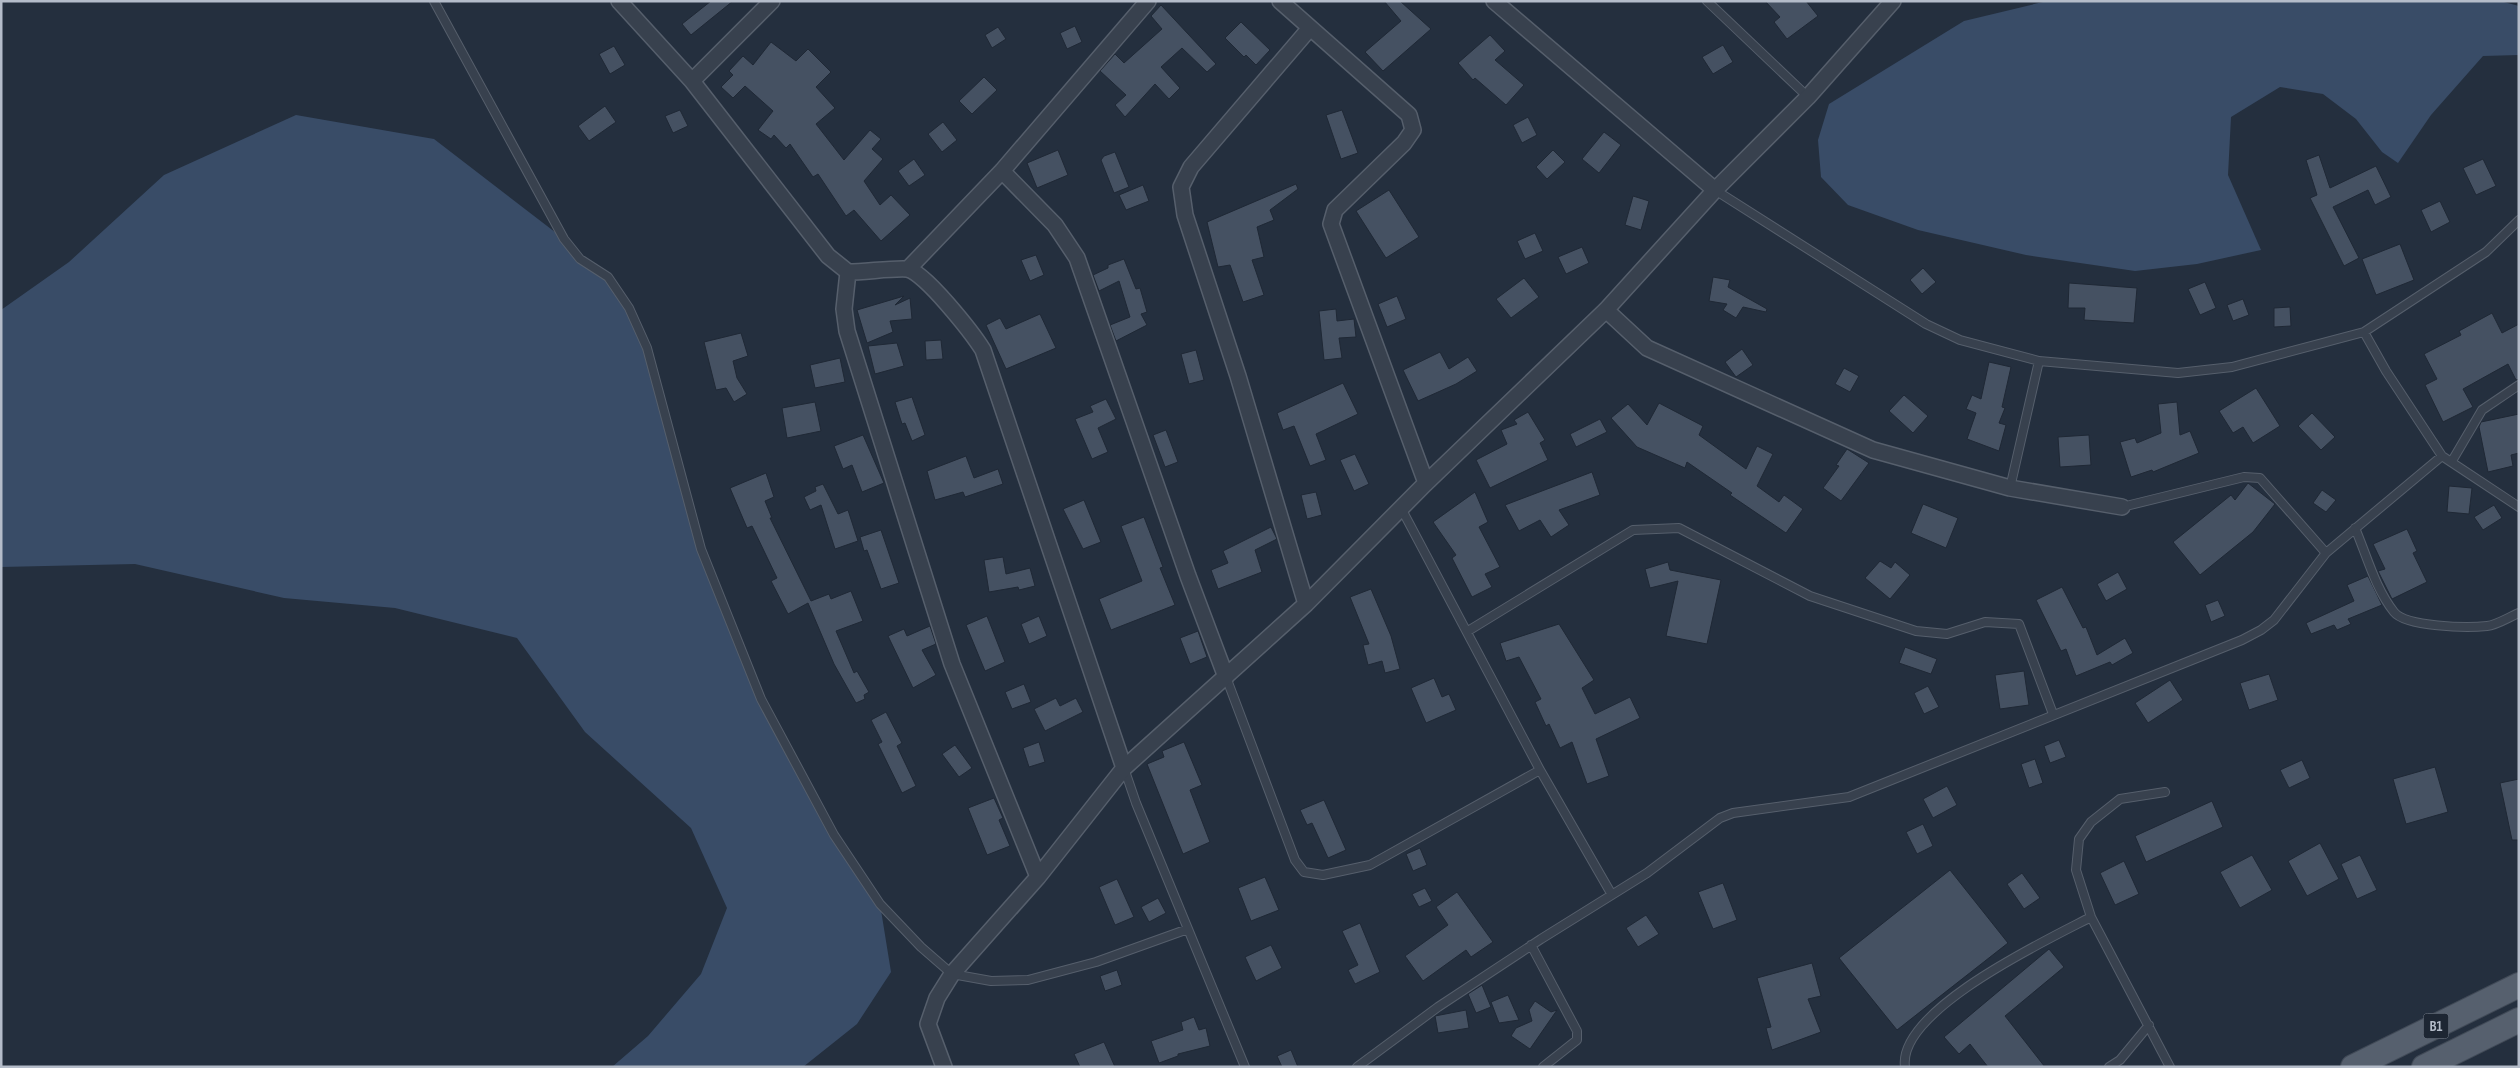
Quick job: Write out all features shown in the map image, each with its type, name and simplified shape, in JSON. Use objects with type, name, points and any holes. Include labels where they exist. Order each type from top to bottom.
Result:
[{"type":"main road","name":"B1","points":[[2353,1067],[2519,985]]},
{"type":"main road","name":"B1","points":[[2424,1067],[2519,1020]]},
{"type":"street","points":[[619,1],[692,81],[828,256],[848,272],[908,269],[921,275],[974,335],[982,350],[1124,768]]},
{"type":"street","points":[[692,81],[772,1]]},
{"type":"street","points":[[908,269],[1002,171],[1148,1]]},
{"type":"street","points":[[1280,1],[1409,115],[1413,130],[1404,143],[1335,210],[1331,224],[1426,483]]},
{"type":"street","points":[[1494,1],[1715,190]]},
{"type":"street","points":[[944,1067],[928,1024],[938,998],[952,974],[1038,877],[1124,768],[1306,604],[1426,483],[1606,310],[1715,190],[1808,97],[1892,1]]},
{"type":"street","points":[[1306,604],[1238,376],[1185,215],[1181,187],[1191,167],[1310,28]]},
{"type":"street","points":[[1002,171],[1055,225],[1077,258],[1188,576],[1226,677]]},
{"type":"street","points":[[848,272],[844,309],[847,331],[952,664],[1038,877]]},
{"type":"street","points":[[1606,310],[1647,348],[1873,450],[2010,488],[2122,508]]},
{"type":"lane","points":[[434,1],[564,239],[580,259],[608,277],[629,308],[647,348],[702,549],[761,698],[834,835],[880,904],[920,948],[952,974],[991,981],[1028,980],[1096,962],[1188,929]]},
{"type":"lane","points":[[1707,1],[1808,97]]},
{"type":"lane","points":[[1715,190],[1926,324],[1960,340],[2039,361],[2178,373],[2232,367],[2364,332],[2486,252],[2519,220]]},
{"type":"lane","points":[[2364,332],[2386,371],[2442,456],[2519,507]]},
{"type":"lane","points":[[2010,488],[2039,361]]},
{"type":"lane","points":[[2452,461],[2482,410],[2519,385]]},
{"type":"lane","points":[[1357,1067],[1438,1007],[1531,945],[1647,873],[1720,818],[1733,813],[1849,797],[2242,640],[2261,630],[2274,620],[2326,553],[2442,456]]},
{"type":"lane","points":[[2122,508],[2244,477],[2260,478],[2326,553]]},
{"type":"lane","points":[[1401,508],[1468,631],[1540,770],[1612,895]]},
{"type":"lane","points":[[1468,631],[1633,530],[1679,528],[1810,596],[1916,631],[1947,634],[1985,622],[2019,624],[2053,714]]},
{"type":"lane","points":[[2355,528],[2382,594],[2395,614],[2409,620],[2441,625],[2489,626],[2519,613]]},
{"type":"lane","points":[[1226,677],[1295,860],[1304,872],[1323,874],[1370,865],[1540,770]]},
{"type":"lane","points":[[1124,768],[1136,803],[1245,1067]]},
{"type":"lane","points":[[2165,792],[2120,799],[2091,822],[2079,839],[2076,870],[2092,917],[2170,1067]]},
{"type":"lane","points":[[1906,1067],[1904,1057],[1910,1043],[1929,1018],[1975,981],[2003,962],[2092,917]]},
{"type":"lane","points":[[1531,945],[1577,1031],[1577,1040],[1572,1046],[1543,1067]]},
{"type":"lane","points":[[2110,1067],[2120,1060],[2148,1025]]},
{"type":"water","points":[[2047,1],[2500,1],[2519,6],[2519,55],[2483,56],[2431,115],[2398,163],[2382,152],[2356,119],[2323,94],[2280,87],[2231,117],[2228,175],[2261,250],[2197,264],[2135,271],[2026,255],[1918,230],[1848,205],[1821,177],[1818,140],[1829,104],[1964,21]]},
{"type":"water","points":[[296,115],[434,139],[564,239],[580,259],[608,277],[647,348],[701,549],[761,699],[834,835],[880,904],[891,972],[857,1024],[803,1067],[612,1067],[648,1036],[701,974],[727,908],[691,828],[585,732],[517,638],[395,608],[284,598],[135,564],[1,567],[1,310],[69,262],[164,175]]},
{"type":"building","points":[[711,1],[733,1],[691,35],[682,24]]},
{"type":"building","points":[[1384,1],[1400,1],[1431,29],[1383,71],[1365,52],[1401,21]]},
{"type":"building","points":[[1765,1],[1806,1],[1818,16],[1787,39],[1774,22],[1780,17]]},
{"type":"building","points":[[1161,5],[1216,64],[1207,72],[1182,48],[1161,67],[1180,88],[1169,99],[1155,84],[1125,117],[1115,105],[1126,95],[1100,71],[1115,54],[1124,63],[1162,29],[1151,16]]},
{"type":"building","points":[[1241,22],[1270,50],[1256,65],[1246,55],[1244,57],[1225,38]]},
{"type":"building","points":[[1075,26],[1082,42],[1067,49],[1060,33]]},
{"type":"building","points":[[998,27],[1006,39],[992,48],[985,35]]},
{"type":"building","points":[[1490,35],[1505,51],[1495,60],[1524,85],[1506,105],[1475,78],[1473,80],[1458,63]]},
{"type":"building","points":[[771,42],[796,61],[808,49],[831,72],[816,87],[835,108],[816,124],[844,160],[870,130],[881,139],[872,149],[883,159],[864,181],[880,205],[891,195],[910,215],[881,241],[854,210],[846,216],[818,174],[813,177],[790,144],[786,148],[774,135],[771,139],[758,130],[773,111],[745,86],[733,98],[721,87],[733,75],[729,71],[743,56],[753,65]]},
{"type":"building","points":[[1723,45],[1733,62],[1713,74],[1702,57]]},
{"type":"building","points":[[614,46],[625,65],[610,74],[599,54]]},
{"type":"building","points":[[984,77],[997,90],[972,114],[959,101]]},
{"type":"building","points":[[605,106],[616,122],[589,141],[578,126]]},
{"type":"building","points":[[680,110],[688,126],[673,133],[665,116]]},
{"type":"building","points":[[1342,110],[1358,153],[1341,159],[1326,115]]},
{"type":"building","points":[[1528,117],[1537,135],[1522,143],[1513,125]]},
{"type":"building","points":[[943,122],[957,140],[942,152],[928,134]]},
{"type":"building","points":[[1604,132],[1621,145],[1599,173],[1582,159]]},
{"type":"building","points":[[1058,150],[1068,175],[1037,188],[1027,163]]},
{"type":"building","points":[[1553,150],[1565,162],[1547,179],[1536,167]]},
{"type":"building","points":[[1115,152],[1129,187],[1114,193],[1101,160],[1104,156]]},
{"type":"building","points":[[2319,155],[2330,188],[2376,166],[2391,197],[2375,205],[2368,190],[2333,207],[2359,258],[2344,266],[2310,198],[2317,195],[2306,160]]},
{"type":"building","points":[[914,159],[925,175],[909,186],[898,171]]},
{"type":"building","points":[[2483,159],[2496,186],[2476,195],[2463,168]]},
{"type":"building","points":[[1296,184],[1298,189],[1270,210],[1274,220],[1257,227],[1264,257],[1252,260],[1264,295],[1243,302],[1230,265],[1218,267],[1207,222]]},
{"type":"building","points":[[1143,185],[1149,201],[1126,210],[1119,195]]},
{"type":"building","points":[[1389,190],[1419,237],[1386,258],[1356,211]]},
{"type":"building","points":[[1633,196],[1649,201],[1641,230],[1625,225]]},
{"type":"building","points":[[2440,201],[2450,222],[2431,232],[2421,210]]},
{"type":"building","points":[[1535,233],[1543,251],[1525,259],[1517,241]]},
{"type":"building","points":[[2400,244],[2414,280],[2376,295],[2362,259]]},
{"type":"building","points":[[1582,247],[1589,263],[1566,274],[1558,257]]},
{"type":"building","points":[[1036,255],[1044,275],[1030,281],[1021,260]]},
{"type":"building","points":[[1124,259],[1136,289],[1140,288],[1147,312],[1141,314],[1147,325],[1116,341],[1110,325],[1130,317],[1119,281],[1099,291],[1093,275],[1108,268],[1108,265]]},
{"type":"building","points":[[1923,268],[1936,282],[1922,294],[1910,280]]},
{"type":"building","points":[[1713,277],[1730,280],[1728,287],[1767,309],[1766,312],[1743,307],[1736,318],[1723,310],[1727,304],[1709,301]]},
{"type":"building","points":[[1524,278],[1539,297],[1511,318],[1496,299]]},
{"type":"building","points":[[2205,282],[2216,308],[2200,315],[2188,289]]},
{"type":"building","points":[[2069,283],[2137,288],[2134,323],[2084,320],[2085,308],[2068,308]]},
{"type":"building","points":[[904,296],[895,305],[910,298],[912,319],[890,321],[893,332],[867,343],[857,310]]},
{"type":"building","points":[[1397,296],[1406,319],[1387,327],[1378,304]]},
{"type":"building","points":[[2243,299],[2249,315],[2233,321],[2227,305]]},
{"type":"building","points":[[2290,307],[2291,326],[2274,327],[2274,308]]},
{"type":"building","points":[[1336,309],[1337,321],[1354,319],[1356,337],[1339,338],[1342,358],[1324,360],[1319,311]]},
{"type":"building","points":[[2492,313],[2502,333],[2519,324],[2519,379],[2516,380],[2508,364],[2463,389],[2473,407],[2443,422],[2425,385],[2437,379],[2424,354],[2461,335],[2459,331]]},
{"type":"building","points":[[1040,314],[1056,348],[1006,369],[986,325],[1000,318],[1006,329]]},
{"type":"building","points":[[741,333],[748,356],[733,361],[737,378],[747,394],[734,402],[726,388],[716,390],[704,342]]},
{"type":"building","points":[[941,340],[943,359],[926,360],[925,341]]},
{"type":"building","points":[[897,343],[904,366],[875,374],[868,346]]},
{"type":"building","points":[[1742,349],[1753,365],[1736,377],[1725,362]]},
{"type":"building","points":[[1196,350],[1204,380],[1189,384],[1181,354]]},
{"type":"building","points":[[1440,352],[1449,369],[1468,357],[1477,371],[1456,384],[1418,401],[1403,370]]},
{"type":"building","points":[[840,358],[845,382],[815,388],[810,365]]},
{"type":"building","points":[[1989,362],[2011,367],[2002,407],[2005,408],[1999,423],[2006,425],[1999,451],[1967,439],[1976,413],[1966,409],[1972,395],[1981,399]]},
{"type":"building","points":[[1844,368],[1859,376],[1850,392],[1835,384]]},
{"type":"building","points":[[1343,383],[1358,414],[1316,434],[1326,460],[1310,466],[1294,426],[1283,430],[1277,413]]},
{"type":"building","points":[[2256,388],[2280,426],[2253,443],[2243,427],[2233,433],[2219,411]]},
{"type":"building","points":[[1904,395],[1928,416],[1913,433],[1889,411]]},
{"type":"building","points":[[912,397],[925,435],[912,441],[905,423],[902,424],[895,402]]},
{"type":"building","points":[[1106,399],[1116,419],[1098,428],[1108,452],[1092,459],[1075,419],[1093,412],[1090,406]]},
{"type":"building","points":[[815,402],[821,431],[787,438],[782,408]]},
{"type":"building","points":[[2177,402],[2180,435],[2190,431],[2199,453],[2153,472],[2152,470],[2131,477],[2120,442],[2135,438],[2137,443],[2161,433],[2158,404]]},
{"type":"building","points":[[1659,403],[1703,426],[1699,435],[1746,469],[1757,446],[1773,454],[1757,486],[1779,502],[1784,495],[1803,509],[1786,533],[1730,495],[1732,493],[1687,462],[1685,468],[1637,447],[1611,418],[1628,404],[1647,425]]},
{"type":"building","points":[[1528,412],[1545,440],[1540,443],[1548,460],[1490,488],[1476,460],[1507,444],[1501,430],[1517,424],[1514,420]]},
{"type":"building","points":[[2312,413],[2335,437],[2321,450],[2298,426]]},
{"type":"building","points":[[2519,414],[2519,453],[2511,455],[2513,466],[2488,472],[2479,427],[2481,422]]},
{"type":"building","points":[[1600,419],[1607,432],[1576,447],[1570,434]]},
{"type":"building","points":[[1166,430],[1178,462],[1165,467],[1153,435]]},
{"type":"building","points":[[863,435],[884,483],[862,492],[852,465],[843,469],[834,446]]},
{"type":"building","points":[[2089,435],[2091,465],[2060,467],[2058,437]]},
{"type":"building","points":[[1847,449],[1869,463],[1841,501],[1823,488],[1839,466],[1836,465]]},
{"type":"building","points":[[1355,454],[1369,484],[1354,491],[1340,460]]},
{"type":"building","points":[[966,456],[974,478],[998,469],[1003,484],[965,497],[963,492],[935,500],[927,471]]},
{"type":"building","points":[[1592,472],[1600,495],[1559,510],[1569,525],[1551,537],[1540,520],[1519,531],[1505,505]]},
{"type":"building","points":[[766,473],[774,497],[765,501],[772,518],[770,518],[811,601],[829,594],[831,599],[851,591],[863,621],[836,631],[854,673],[857,671],[869,692],[864,695],[865,699],[856,703],[834,664],[808,603],[788,614],[771,581],[777,578],[752,526],[747,528],[730,488]]},
{"type":"building","points":[[2248,483],[2275,504],[2253,532],[2200,575],[2173,542],[2231,495],[2235,500]]},
{"type":"building","points":[[823,484],[838,514],[848,510],[858,541],[835,549],[821,505],[810,510],[804,497],[816,491],[815,487]]},
{"type":"building","points":[[2449,486],[2472,488],[2469,514],[2447,512]]},
{"type":"building","points":[[2322,490],[2336,500],[2326,512],[2313,503]]},
{"type":"building","points":[[1316,492],[1322,515],[1307,519],[1301,495]]},
{"type":"building","points":[[1475,492],[1488,522],[1479,527],[1500,567],[1485,574],[1492,587],[1472,597],[1452,558],[1456,555],[1433,522]]},
{"type":"building","points":[[1084,500],[1101,542],[1083,549],[1063,509]]},
{"type":"building","points":[[1923,504],[1958,518],[1946,548],[1911,533]]},
{"type":"building","points":[[2494,505],[2502,518],[2483,530],[2474,517]]},
{"type":"building","points":[[1144,517],[1163,567],[1160,568],[1175,605],[1111,630],[1099,599],[1142,581],[1121,526]]},
{"type":"building","points":[[1271,527],[1277,539],[1255,550],[1262,572],[1218,589],[1211,570],[1228,563],[1223,551]]},
{"type":"building","points":[[2407,529],[2417,551],[2413,553],[2427,582],[2392,599],[2378,571],[2385,569],[2373,544]]},
{"type":"building","points":[[881,530],[899,583],[881,589],[867,550],[864,551],[860,537]]},
{"type":"building","points":[[1003,557],[1006,574],[1030,568],[1035,586],[1019,590],[1018,587],[989,592],[984,560]]},
{"type":"building","points":[[1880,561],[1891,568],[1895,562],[1910,575],[1890,599],[1865,578]]},
{"type":"building","points":[[1668,562],[1670,570],[1721,580],[1707,644],[1666,636],[1678,581],[1650,588],[1645,569]]},
{"type":"building","points":[[2118,572],[2127,589],[2106,601],[2097,584]]},
{"type":"building","points":[[2368,576],[2382,605],[2348,619],[2351,624],[2337,630],[2334,625],[2311,634],[2306,623],[2354,601],[2347,585]]},
{"type":"building","points":[[2062,587],[2083,628],[2086,627],[2097,655],[2125,638],[2133,653],[2112,665],[2110,662],[2076,676],[2066,649],[2061,651],[2036,600]]},
{"type":"building","points":[[1371,589],[1391,636],[1400,669],[1385,673],[1382,661],[1368,665],[1363,645],[1369,644],[1350,597]]},
{"type":"building","points":[[2218,600],[2225,616],[2211,622],[2205,605]]},
{"type":"building","points":[[987,616],[1005,662],[985,671],[966,625]]},
{"type":"building","points":[[1039,616],[1047,636],[1029,644],[1021,624]]},
{"type":"building","points":[[1559,624],[1594,680],[1582,688],[1595,714],[1630,697],[1640,718],[1596,739],[1609,776],[1587,784],[1572,742],[1560,748],[1549,724],[1546,726],[1535,702],[1541,699],[1519,657],[1506,661],[1500,643]]},
{"type":"building","points":[[930,626],[936,644],[922,650],[936,675],[913,688],[888,636],[904,629],[907,636]]},
{"type":"building","points":[[1198,631],[1207,657],[1190,664],[1180,638]]},
{"type":"building","points":[[1905,647],[1937,659],[1931,674],[1899,663]]},
{"type":"building","points":[[2024,671],[2029,705],[2000,709],[1995,675]]},
{"type":"building","points":[[2269,674],[2278,700],[2249,710],[2240,683]]},
{"type":"building","points":[[1434,678],[1442,697],[1449,694],[1456,710],[1426,723],[1411,688]]},
{"type":"building","points":[[2170,680],[2183,700],[2148,723],[2135,703]]},
{"type":"building","points":[[1024,684],[1031,702],[1012,709],[1005,692]]},
{"type":"building","points":[[1928,686],[1939,707],[1924,714],[1914,693]]},
{"type":"building","points":[[1056,698],[1060,706],[1076,698],[1083,712],[1045,731],[1034,709]]},
{"type":"building","points":[[886,712],[902,743],[897,746],[916,786],[902,793],[878,744],[882,742],[871,720]]},
{"type":"building","points":[[2059,740],[2066,757],[2050,763],[2044,746]]},
{"type":"building","points":[[1039,742],[1045,762],[1029,767],[1023,748]]},
{"type":"building","points":[[1184,742],[1202,785],[1190,790],[1210,842],[1183,854],[1147,764],[1164,757],[1162,751]]},
{"type":"building","points":[[955,745],[972,768],[959,777],[942,754]]},
{"type":"building","points":[[2035,759],[2043,783],[2029,788],[2021,764]]},
{"type":"building","points":[[2302,760],[2310,778],[2289,788],[2280,770]]},
{"type":"building","points":[[2435,767],[2448,812],[2406,824],[2393,779]]},
{"type":"building","points":[[2519,779],[2519,840],[2512,840],[2500,783]]},
{"type":"building","points":[[1947,786],[1957,805],[1933,818],[1923,799]]},
{"type":"building","points":[[994,798],[1003,818],[999,820],[1010,846],[987,855],[968,808]]},
{"type":"building","points":[[1324,800],[1346,850],[1328,858],[1312,823],[1307,825],[1300,810]]},
{"type":"building","points":[[2212,801],[2223,827],[2146,862],[2135,836]]},
{"type":"building","points":[[1923,824],[1933,846],[1917,854],[1906,832]]},
{"type":"building","points":[[2320,843],[2339,879],[2307,896],[2288,861]]},
{"type":"building","points":[[1420,848],[1427,865],[1413,871],[1406,854]]},
{"type":"building","points":[[2252,855],[2272,890],[2240,908],[2220,872]]},
{"type":"building","points":[[2360,855],[2377,890],[2357,899],[2341,864]]},
{"type":"building","points":[[2124,861],[2139,894],[2115,905],[2100,873]]},
{"type":"building","points":[[1950,870],[2008,943],[1897,1030],[1839,958]]},
{"type":"building","points":[[2022,873],[2040,898],[2024,909],[2007,884]]},
{"type":"building","points":[[1265,877],[1279,910],[1251,921],[1238,888]]},
{"type":"building","points":[[1117,879],[1134,917],[1115,925],[1099,887]]},
{"type":"building","points":[[1723,883],[1737,920],[1713,929],[1698,892]]},
{"type":"building","points":[[1425,888],[1432,901],[1419,907],[1412,894]]},
{"type":"building","points":[[1457,892],[1493,942],[1471,957],[1466,950],[1423,981],[1405,956],[1448,925],[1436,907]]},
{"type":"building","points":[[1158,898],[1166,913],[1149,922],[1141,907]]},
{"type":"building","points":[[1646,915],[1659,934],[1638,947],[1626,928]]},
{"type":"building","points":[[1360,923],[1380,972],[1355,984],[1348,970],[1358,965],[1342,931]]},
{"type":"building","points":[[1271,945],[1282,968],[1256,981],[1245,957]]},
{"type":"building","points":[[2049,949],[2064,967],[2005,1016],[2045,1067],[1988,1067],[1970,1044],[1959,1054],[1944,1037]]},
{"type":"building","points":[[1812,963],[1821,996],[1808,999],[1821,1032],[1772,1050],[1766,1028],[1771,1027],[1757,978]]},
{"type":"building","points":[[1117,970],[1122,985],[1105,991],[1100,976]]},
{"type":"building","points":[[1482,985],[1491,1007],[1476,1013],[1468,994]]},
{"type":"building","points":[[1508,995],[1519,1020],[1499,1023],[1491,1002]]},
{"type":"building","points":[[1535,1001],[1551,1012],[1557,1010],[1530,1049],[1511,1036],[1516,1028],[1532,1021],[1529,1010]]},
{"type":"building","points":[[1466,1010],[1469,1028],[1438,1033],[1435,1016]]},
{"type":"building","points":[[1194,1017],[1199,1030],[1206,1028],[1210,1046],[1178,1054],[1178,1056],[1159,1063],[1151,1041],[1183,1030],[1181,1022]]},
{"type":"building","points":[[1104,1042],[1115,1067],[1080,1067],[1074,1054]]},
{"type":"building","points":[[1291,1050],[1298,1067],[1282,1067],[1277,1056]]}]
